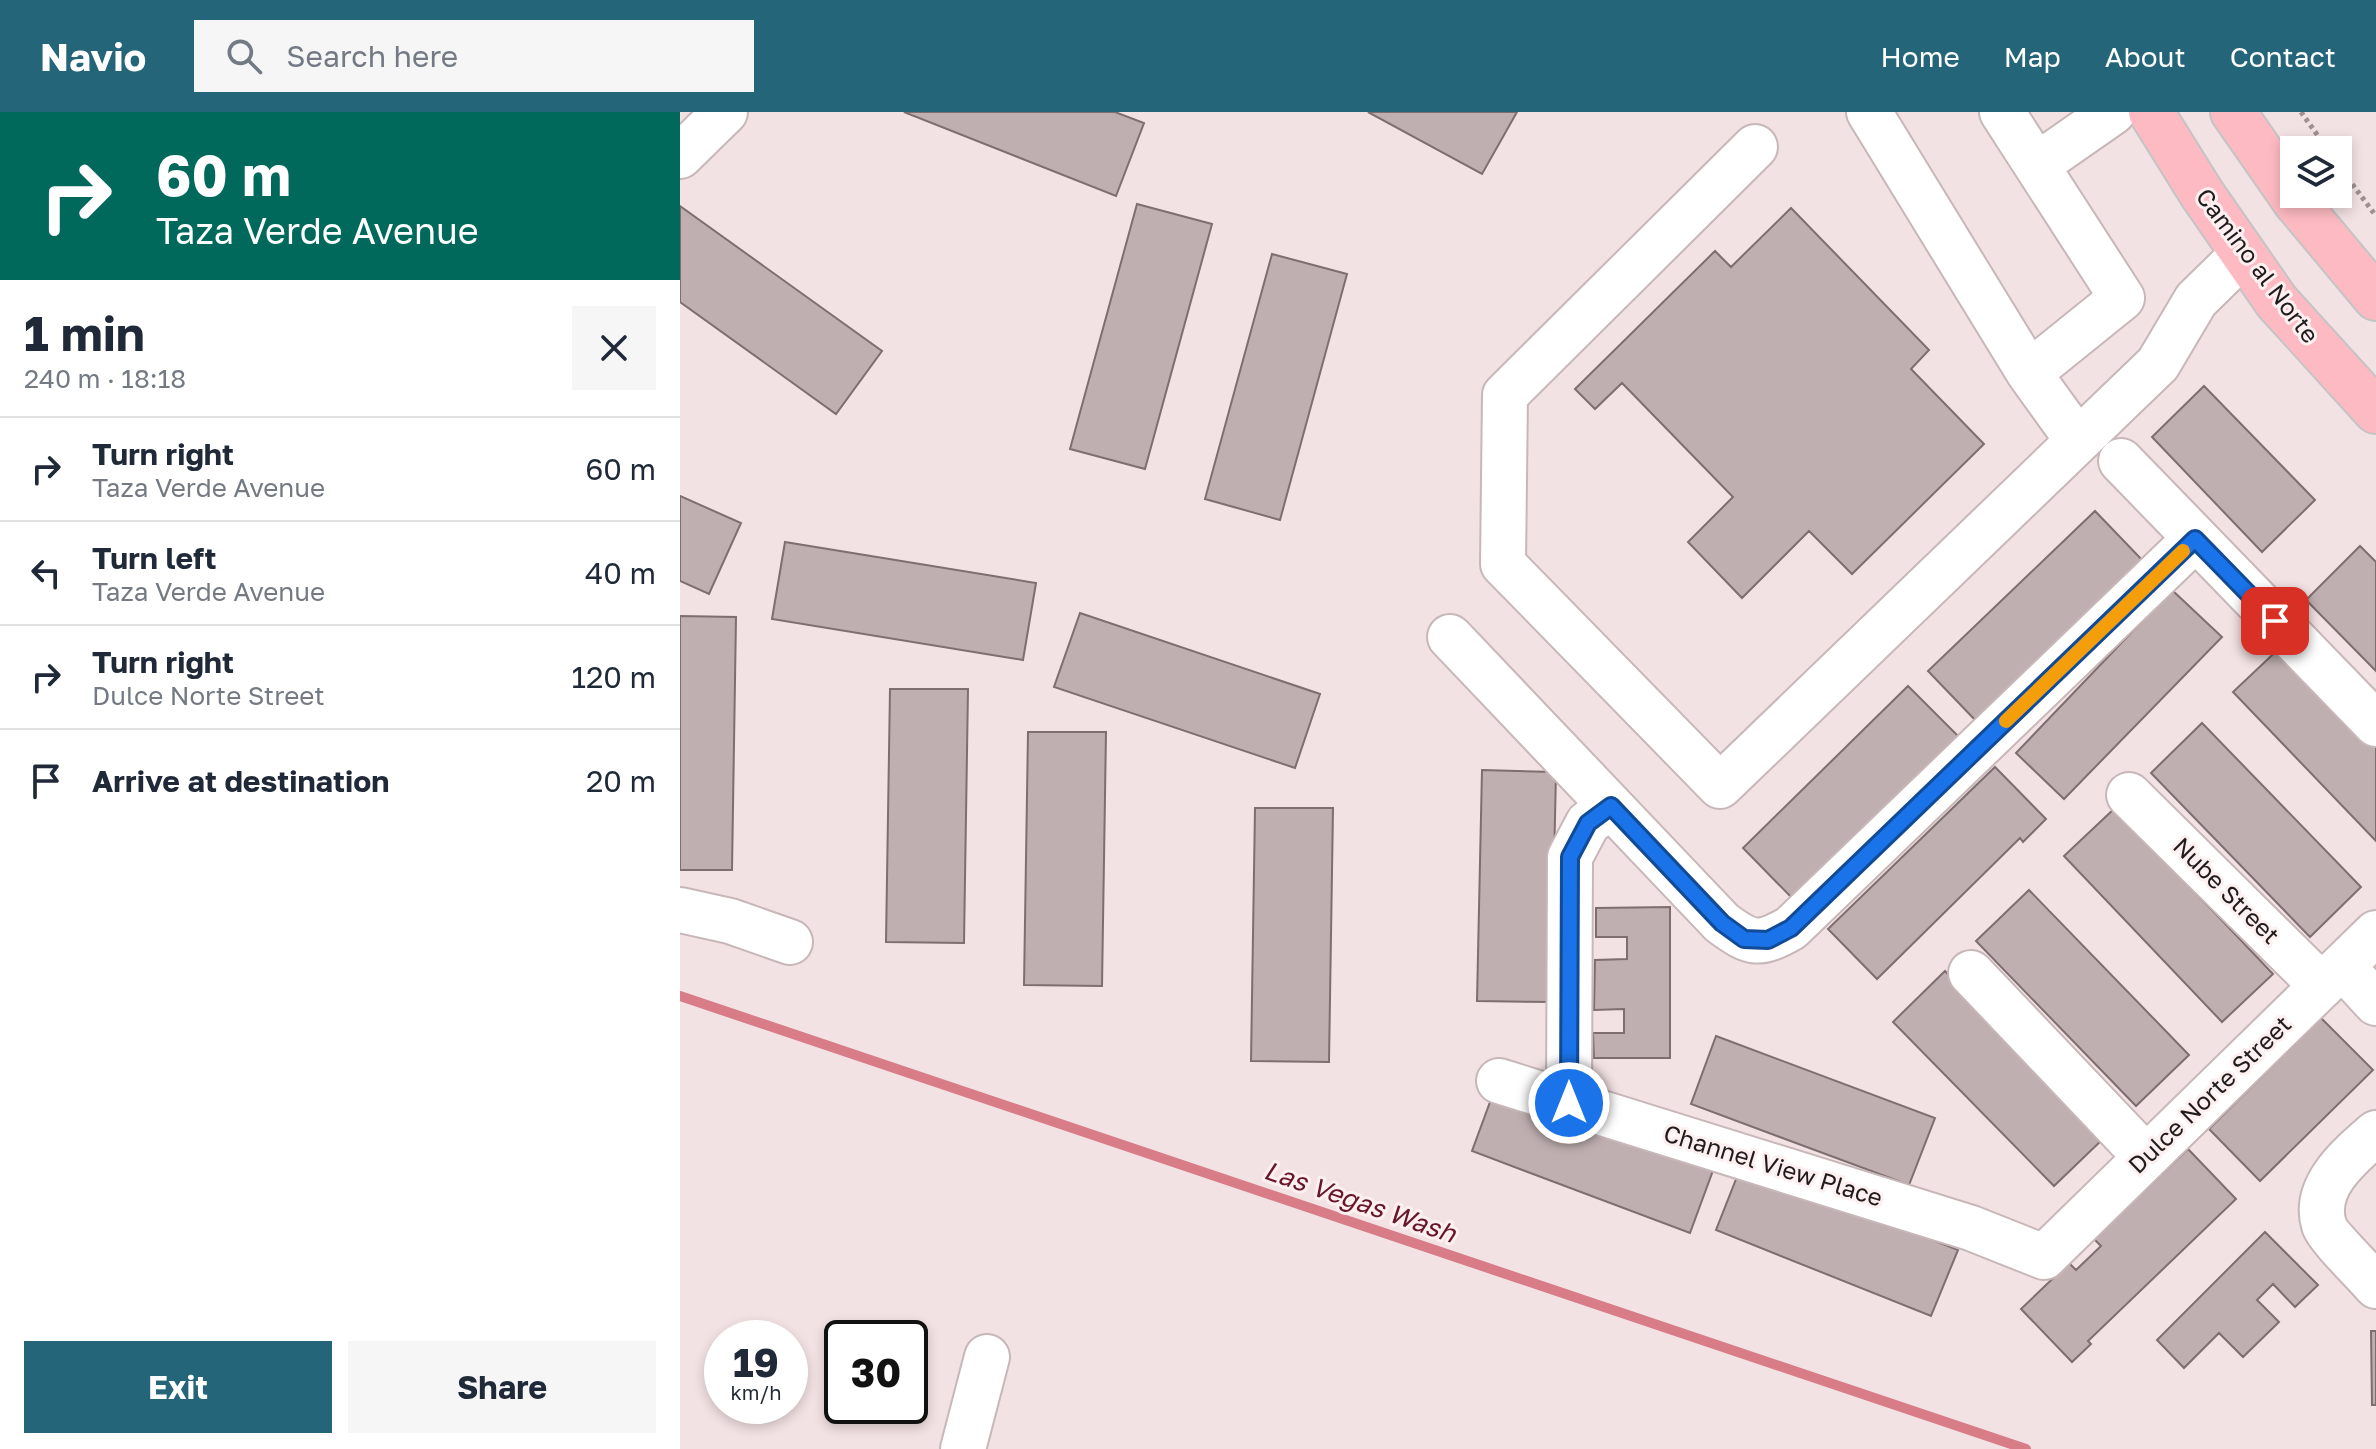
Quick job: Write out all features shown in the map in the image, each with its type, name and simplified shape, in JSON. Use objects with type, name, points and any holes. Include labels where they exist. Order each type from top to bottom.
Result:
[{"type":"main road","name":"Camino al Norte","points":[[2151,112],[2202,194],[2277,302],[2376,411]]},
{"type":"main road","points":[[2233,112],[2308,217],[2376,298]]},
{"type":"street","points":[[680,156],[725,112]]},
{"type":"street","points":[[1869,112],[2029,373],[2078,441]]},
{"type":"street","points":[[2002,112],[2122,298],[2029,373]]},
{"type":"street","points":[[2037,165],[2113,112]]},
{"type":"street","points":[[1755,147],[1505,395],[1503,564],[1720,786],[2158,364],[2196,300],[2243,254]]},
{"type":"street","points":[[2121,461],[2376,724]]},
{"type":"street","points":[[1450,637],[1722,923],[1744,939],[1768,940],[1791,928],[2195,539]]},
{"type":"street","name":"Nube Street","points":[[2129,795],[2332,976],[2376,1003]]},
{"type":"street","points":[[1569,1103],[1570,857],[1588,823],[1611,806]]},
{"type":"street","points":[[680,910],[730,921],[790,942]]},
{"type":"street","name":"Dulce Norte Street","points":[[2044,1257],[2376,933]]},
{"type":"street","points":[[1971,973],[2146,1157]]},
{"type":"street","name":"Channel View Place","points":[[1499,1081],[1971,1228],[2044,1257]]},
{"type":"street","points":[[2376,1133],[2333,1174],[2323,1202],[2324,1226],[2376,1286]]},
{"type":"street","points":[[963,1449],[987,1357]]},
{"type":"path","points":[[2301,112],[2318,136]]},
{"type":"path","points":[[2352,184],[2376,216]]},
{"type":"building","points":[[904,112],[1115,112],[1144,123],[1116,196]]},
{"type":"building","points":[[1368,112],[1517,112],[1482,174]]},
{"type":"building","points":[[1137,204],[1212,224],[1145,469],[1070,449]]},
{"type":"building","points":[[680,206],[882,351],[836,414],[680,302]]},
{"type":"building","points":[[1791,208],[1929,350],[1911,369],[1984,444],[1852,574],[1809,531],[1742,598],[1688,542],[1733,497],[1622,383],[1595,409],[1575,389],[1715,251],[1731,267]]},
{"type":"building","points":[[1272,254],[1347,274],[1280,520],[1205,499]]},
{"type":"building","points":[[2204,386],[2315,500],[2262,552],[2152,437]]},
{"type":"building","points":[[680,496],[741,523],[709,594],[680,581]]},
{"type":"building","points":[[2095,511],[2145,563],[1978,723],[1928,671]]},
{"type":"building","points":[[785,542],[1036,583],[1023,660],[772,619]]},
{"type":"building","points":[[2360,546],[2376,562],[2376,671],[2306,600]]},
{"type":"building","points":[[2172,590],[2222,637],[2064,799],[2016,753]]},
{"type":"building","points":[[1080,613],[1320,694],[1295,768],[1054,687]]},
{"type":"building","points":[[680,616],[736,617],[732,870],[680,870]]},
{"type":"building","points":[[2286,642],[2376,736],[2376,841],[2233,692]]},
{"type":"building","points":[[1908,686],[1960,738],[1795,901],[1743,848]]},
{"type":"building","points":[[890,689],[968,689],[964,943],[886,942]]},
{"type":"building","points":[[2202,723],[2361,887],[2310,937],[2151,773]]},
{"type":"building","points":[[1028,732],[1106,732],[1102,986],[1024,985]]},
{"type":"building","points":[[1995,767],[2046,819],[2023,842],[2020,838],[1877,979],[1828,929]]},
{"type":"building","points":[[1482,770],[1556,772],[1551,1002],[1477,1001]]},
{"type":"building","points":[[1255,808],[1333,808],[1329,1062],[1251,1061]]},
{"type":"building","points":[[2115,808],[2273,974],[2222,1022],[2064,856]]},
{"type":"building","points":[[2029,890],[2189,1055],[2136,1106],[1976,941]]},
{"type":"building","points":[[1670,907],[1670,1058],[1594,1058],[1593,1033],[1624,1033],[1624,1009],[1594,1010],[1595,960],[1627,959],[1627,937],[1596,937],[1596,908]]},
{"type":"building","points":[[1945,971],[2106,1136],[2054,1186],[1893,1022]]},
{"type":"building","points":[[2321,1018],[2373,1070],[2260,1181],[2209,1129]]},
{"type":"building","points":[[1716,1036],[1935,1118],[1909,1185],[1691,1104]]},
{"type":"building","points":[[1497,1083],[1715,1165],[1690,1233],[1472,1151]]},
{"type":"building","points":[[2188,1149],[2236,1199],[2088,1341],[2091,1344],[2072,1362],[2021,1309],[2069,1263],[2076,1270],[2101,1246],[2094,1239]]},
{"type":"building","points":[[1742,1164],[1958,1250],[1931,1316],[1716,1230]]},
{"type":"building","points":[[2265,1232],[2318,1285],[2295,1307],[2273,1284],[2257,1300],[2279,1322],[2243,1357],[2219,1333],[2184,1368],[2157,1340]]},
{"type":"building","points":[[2371,1331],[2376,1331],[2376,1405],[2372,1405]]},
{"type":"waterway","name":"Las Vegas Wash","points":[[680,996],[2026,1449]]},
{"type":"slow traffic","points":[[2006,721],[2183,551]]},
{"type":"route","points":[[1569,1103],[1570,857],[1588,823],[1611,806],[1722,923],[1744,939],[1768,940],[1791,928],[2195,539],[2275,621]]}]
